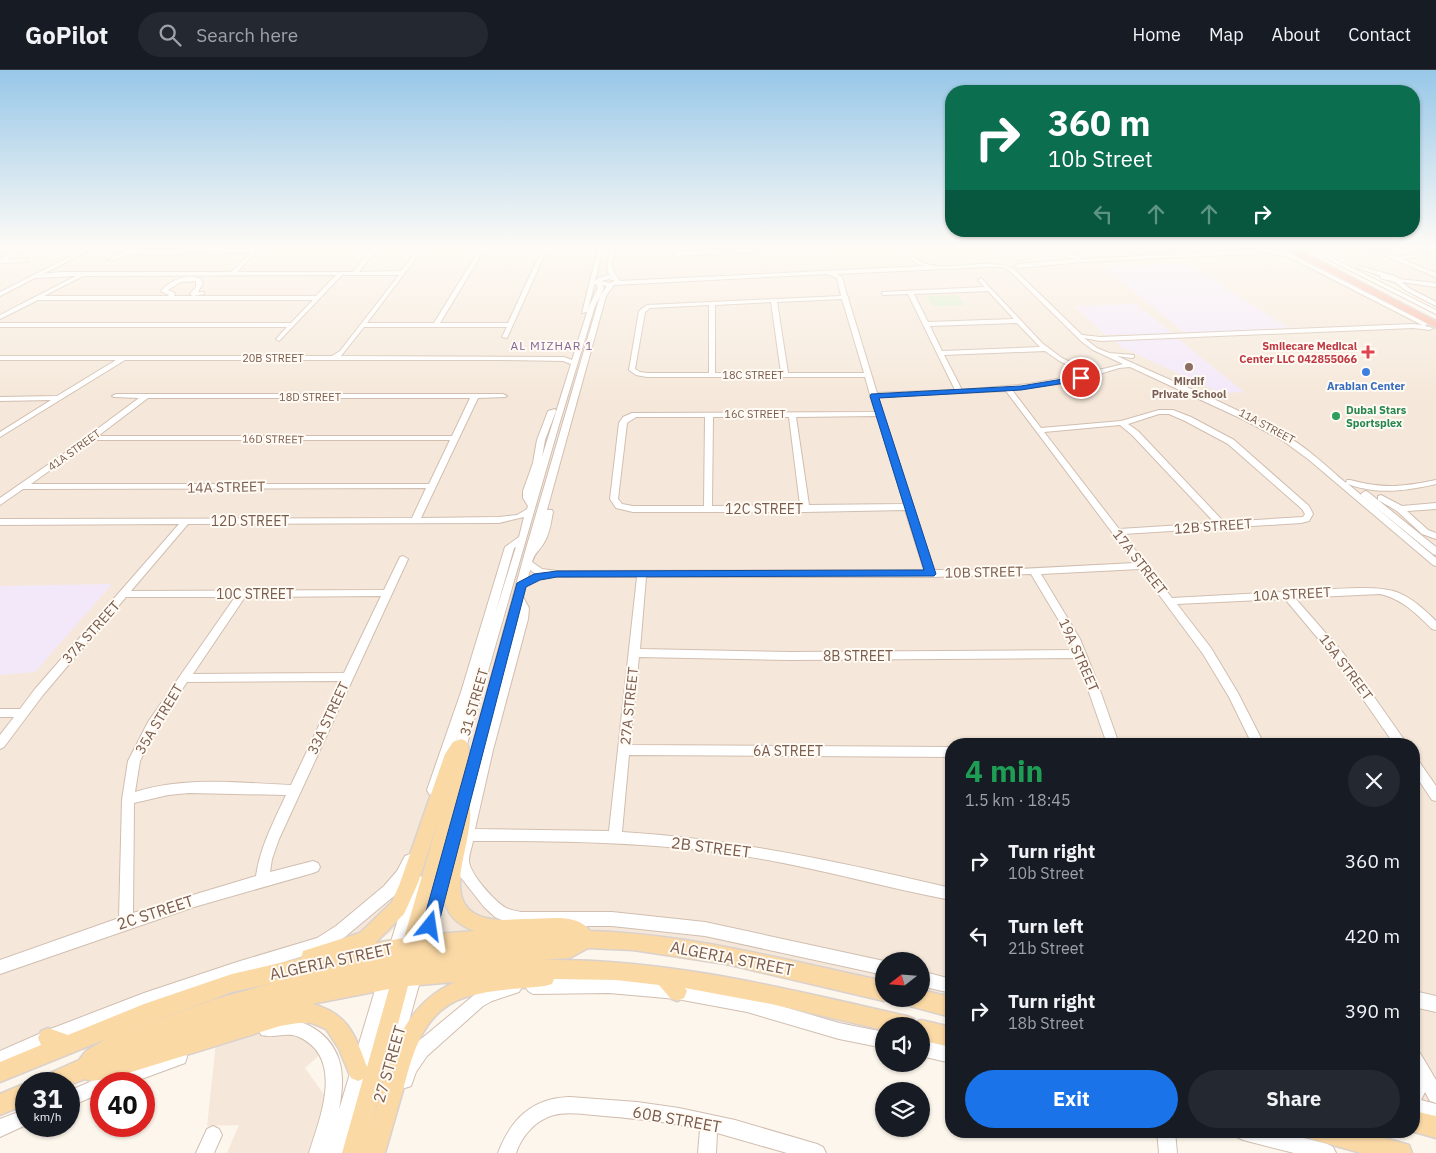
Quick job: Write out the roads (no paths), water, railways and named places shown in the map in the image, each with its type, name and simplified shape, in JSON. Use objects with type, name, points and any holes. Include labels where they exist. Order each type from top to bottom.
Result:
[{"type":"highway","points":[[1371,296],[1415,314]]},
{"type":"highway","points":[[1379,296],[1415,314],[1434,328]]},
{"type":"highway","points":[[1391,296],[1436,318]]},
{"type":"main road","points":[[248,979],[271,967],[356,944],[377,930],[390,918],[398,908],[406,890],[452,754],[458,746],[462,745],[463,751],[457,780],[353,1153]]},
{"type":"main road","points":[[406,962],[570,950],[582,943],[584,938],[579,930],[568,927],[485,927],[472,922],[462,915],[455,906],[449,887],[463,820],[462,805]]},
{"type":"main road","name":"ALGERIA STREET","points":[[584,938],[633,941],[717,954],[875,989]]},
{"type":"main road","name":"ALGERIA STREET","points":[[74,1072],[250,1010],[319,993],[406,962]]},
{"type":"main road","name":"ALGERIA STREET","points":[[0,1072],[181,1000],[248,979],[406,962],[664,976],[723,984],[875,1019]]},
{"type":"main road","points":[[374,1153],[406,1043],[412,1029],[431,1006],[443,996],[464,986],[552,976],[577,970]]},
{"type":"main road","points":[[664,976],[677,991]]},
{"type":"main road","points":[[930,1001],[945,1003]]},
{"type":"main road","points":[[87,1066],[92,1071],[112,1068],[280,1016],[298,1012],[313,1012],[325,1017],[339,1028],[346,1038],[358,1071]]},
{"type":"main road","points":[[930,1032],[945,1036]]},
{"type":"main road","points":[[48,1038],[67,1044]]},
{"type":"main road","points":[[0,1105],[15,1099]]},
{"type":"main road","points":[[1420,1123],[1436,1127]]},
{"type":"main road","points":[[1345,1138],[1402,1153]]},
{"type":"street","points":[[0,318],[43,296]]},
{"type":"street","points":[[38,298],[171,296],[318,298]]},
{"type":"street","points":[[171,296],[176,296]]},
{"type":"street","points":[[279,339],[320,296]]},
{"type":"street","points":[[339,356],[385,296]]},
{"type":"street","points":[[436,325],[454,296]]},
{"type":"street","points":[[505,337],[524,296]]},
{"type":"street","points":[[580,382],[577,378],[582,362],[577,356],[576,342],[589,296]]},
{"type":"street","name":"31 STREET","points":[[462,745],[531,507],[592,306],[597,296]]},
{"type":"street","points":[[530,552],[536,549],[542,541],[572,423],[602,317],[606,300],[603,296]]},
{"type":"street","name":"31 STREET","points":[[406,962],[462,805],[530,552],[603,296]]},
{"type":"street","points":[[912,296],[959,392]]},
{"type":"street","points":[[995,296],[1045,349],[1091,375]]},
{"type":"street","name":"11A STREET","points":[[1038,296],[1084,341],[1108,354],[1269,424],[1301,444],[1434,550]]},
{"type":"street","name":"11A STREET","points":[[1043,296],[1084,336],[1098,342],[1108,354],[1120,363],[1154,376],[1271,430],[1304,452],[1436,563]]},
{"type":"street","points":[[1366,296],[1434,328]]},
{"type":"street","points":[[1412,296],[1436,312]]},
{"type":"street","points":[[1420,296],[1436,304]]},
{"type":"street","points":[[712,376],[712,303],[846,297],[874,396],[930,574]]},
{"type":"street","points":[[774,300],[785,375]]},
{"type":"street","name":"18C STREET","points":[[712,303],[656,304],[646,307],[642,311],[632,370],[638,374],[712,376],[868,375]]},
{"type":"street","points":[[925,324],[1018,321]]},
{"type":"street","points":[[1412,326],[1422,323]]},
{"type":"street","points":[[0,325],[292,325]]},
{"type":"street","points":[[362,325],[511,325]]},
{"type":"street","points":[[1098,342],[1412,326],[1434,328]]},
{"type":"street","points":[[940,353],[1045,349]]},
{"type":"street","points":[[1108,354],[1132,356]]},
{"type":"street","name":"20B STREET","points":[[0,358],[339,356],[560,358],[577,356]]},
{"type":"street","name":"20B STREET","points":[[547,358],[566,359],[577,356]]},
{"type":"street","points":[[0,435],[120,358]]},
{"type":"street","points":[[874,396],[1008,389],[1047,385],[1091,375],[1120,363]]},
{"type":"street","name":"11A STREET","points":[[1154,376],[1273,435],[1436,569]]},
{"type":"street","name":"17A STREET","points":[[1008,389],[1141,566],[1171,601],[1217,666],[1255,738]]},
{"type":"street","name":"18D STREET","points":[[116,396],[503,396]]},
{"type":"street","name":"41A STREET","points":[[0,502],[91,438],[146,396]]},
{"type":"street","points":[[415,521],[475,396]]},
{"type":"street","points":[[2,400],[23,398],[55,399]]},
{"type":"street","name":"12B STREET","points":[[1116,532],[1301,520],[1309,514],[1306,508],[1238,446],[1217,433],[1170,412],[1159,412],[1122,423]]},
{"type":"street","name":"16C STREET","points":[[619,506],[614,495],[623,423],[630,416],[641,414],[880,414]]},
{"type":"street","points":[[708,508],[709,414]]},
{"type":"street","points":[[792,414],[805,509]]},
{"type":"street","points":[[1038,430],[1122,423],[1135,433],[1222,525]]},
{"type":"street","name":"16D STREET","points":[[91,438],[455,438]]},
{"type":"street","points":[[1333,476],[1361,496],[1370,499]]},
{"type":"street","points":[[1350,482],[1362,487],[1379,489],[1432,483],[1436,490]]},
{"type":"street","name":"14A STREET","points":[[21,487],[432,486]]},
{"type":"street","points":[[1428,497],[1436,504]]},
{"type":"street","points":[[1381,498],[1400,509],[1425,532],[1436,536]]},
{"type":"street","points":[[1400,509],[1436,504]]},
{"type":"street","name":"12C STREET","points":[[619,506],[628,509],[909,507]]},
{"type":"street","name":"12D STREET","points":[[0,522],[499,520],[519,517],[531,507]]},
{"type":"street","points":[[1371,508],[1383,512],[1434,550]]},
{"type":"street","name":"12D STREET","points":[[499,520],[518,524],[524,534]]},
{"type":"street","name":"37A STREET","points":[[0,744],[22,713],[185,522]]},
{"type":"street","points":[[0,1059],[48,1038],[186,986],[321,944],[341,931],[397,883],[411,857],[458,719],[511,545],[524,534]]},
{"type":"street","name":"33A STREET","points":[[262,880],[268,849],[402,559]]},
{"type":"street","name":"10B STREET","points":[[527,563],[539,572],[557,574],[930,574],[1141,566]]},
{"type":"street","name":"19A STREET","points":[[1034,571],[1067,624],[1081,654],[1111,738]]},
{"type":"street","name":"10B STREET","points":[[519,592],[538,577],[557,574]]},
{"type":"street","name":"27A STREET","points":[[615,838],[642,574]]},
{"type":"street","name":"10A STREET","points":[[1171,601],[1380,591],[1393,594],[1411,603],[1436,627]]},
{"type":"street","points":[[519,592],[524,608],[523,619],[487,750],[462,860],[466,875],[489,902],[500,912],[521,919],[612,919],[704,929],[875,966]]},
{"type":"street","name":"10C STREET","points":[[124,594],[387,593]]},
{"type":"street","name":"35A STREET","points":[[126,922],[128,800],[130,779],[142,743],[242,594]]},
{"type":"street","name":"15A STREET","points":[[1286,594],[1345,664],[1397,738]]},
{"type":"street","name":"8B STREET","points":[[635,653],[791,656],[1081,654]]},
{"type":"street","points":[[185,678],[347,677]]},
{"type":"street","points":[[0,713],[22,713]]},
{"type":"street","points":[[475,761],[487,750]]},
{"type":"street","name":"6A STREET","points":[[624,750],[945,752]]},
{"type":"street","points":[[1420,772],[1436,796]]},
{"type":"street","points":[[128,800],[143,794],[172,790],[212,788],[295,790]]},
{"type":"street","name":"2B STREET","points":[[468,835],[615,838],[693,843],[810,862],[945,893]]},
{"type":"street","name":"2C STREET","points":[[0,967],[126,922],[262,880],[313,867]]},
{"type":"street","name":"27 STREET","points":[[334,1153],[358,1071],[406,962]]},
{"type":"street","name":"27 STREET","points":[[364,1153],[406,962]]},
{"type":"street","points":[[930,980],[945,984]]},
{"type":"street","points":[[385,1153],[406,1076],[415,1059],[428,1043],[483,997],[508,988],[609,985],[677,991],[766,1009],[839,1031],[875,1038]]},
{"type":"street","points":[[1420,1000],[1436,1004]]},
{"type":"street","points":[[139,1072],[252,1032],[276,1026],[293,1026],[302,1029],[325,1047],[334,1071],[333,1096],[318,1153]]},
{"type":"street","points":[[930,1050],[945,1054]]},
{"type":"street","points":[[1420,1069],[1436,1095]]},
{"type":"street","name":"60B STREET","points":[[507,1153],[516,1132],[536,1114],[546,1109],[569,1106],[642,1111],[709,1122],[817,1153]]},
{"type":"street","points":[[1420,1108],[1436,1112]]},
{"type":"street","points":[[0,1128],[15,1122]]},
{"type":"street","points":[[707,1153],[709,1122]]},
{"type":"street","points":[[205,1153],[212,1135]]},
{"type":"street","points":[[1167,1138],[1168,1153]]},
{"type":"street","points":[[1270,1138],[1327,1153]]},
{"type":"place","name":"Smilecare Medical Center LLC 042855066","points":[[1368,352]]},
{"type":"place","name":"Mirdif Private School","points":[[1189,367]]},
{"type":"place","name":"Arabian Center","points":[[1366,372]]},
{"type":"place","name":"Dubai Stars Sportsplex","points":[[1336,416]]},
{"type":"district","name":"AL MIZHAR 1","points":[[552,345]]}]
